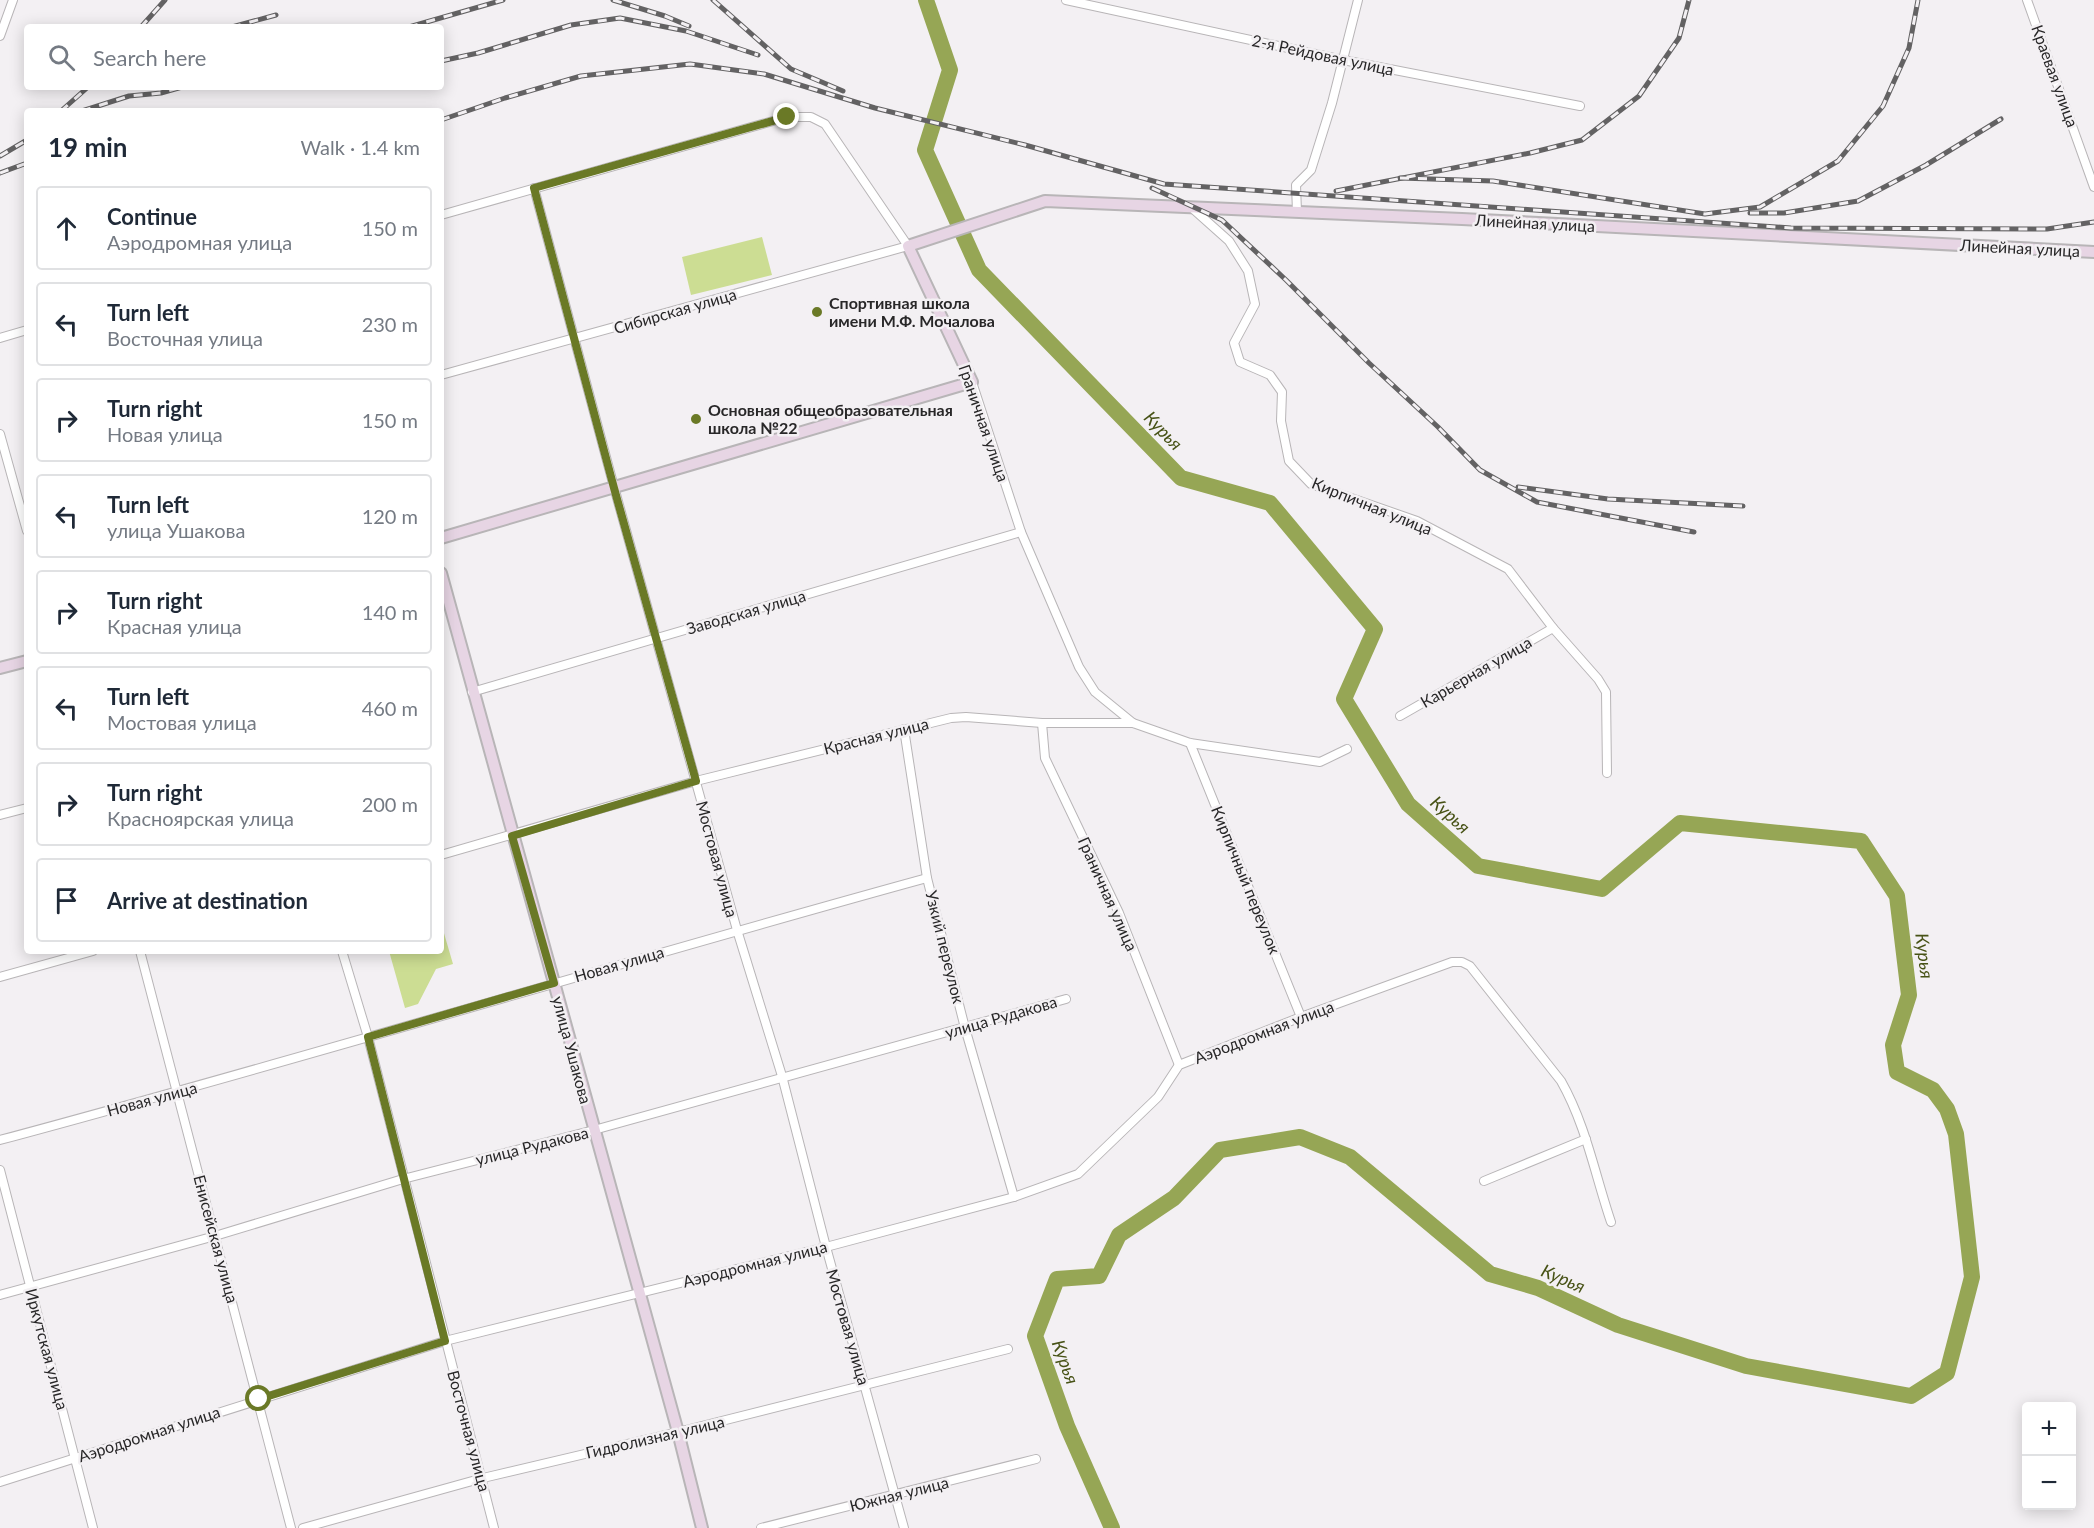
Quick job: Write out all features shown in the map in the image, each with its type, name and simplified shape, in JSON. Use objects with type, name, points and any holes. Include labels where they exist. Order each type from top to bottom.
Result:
[{"type":"street","points":[[0,36],[13,0]]},
{"type":"street","name":"2-я Рейдовая улица","points":[[1066,0],[1343,60],[1580,106]]},
{"type":"street","points":[[1297,212],[1296,185],[1311,170],[1332,103],[1358,0]]},
{"type":"street","name":"Краевая улица","points":[[2027,0],[2094,187]]},
{"type":"street","name":"Граничная улица","points":[[534,188],[787,117],[811,117],[825,124],[908,246],[972,382],[1021,532],[1086,680],[1095,692],[1132,723]]},
{"type":"street","points":[[444,214],[534,188]]},
{"type":"street","name":"Мостовая улица","points":[[534,188],[614,488],[737,930],[782,1077],[826,1247],[904,1528]]},
{"type":"street","name":"Линейная улица","points":[[908,246],[1045,201],[2094,252]]},
{"type":"street","name":"Кирпичная улица","points":[[1192,208],[1229,241],[1248,271],[1255,304],[1234,343],[1240,362],[1270,375],[1282,392],[1281,421],[1289,461],[1311,484],[1417,521],[1508,569],[1552,628],[1598,679],[1606,692],[1607,773]]},
{"type":"street","name":"Сибирская улица","points":[[444,374],[908,246]]},
{"type":"street","points":[[0,338],[24,331]]},
{"type":"street","points":[[444,537],[972,382]]},
{"type":"street","points":[[0,434],[24,520]]},
{"type":"street","name":"Заводская улица","points":[[472,692],[1021,532]]},
{"type":"street","name":"улица Ушакова","points":[[444,585],[678,1432],[702,1528]]},
{"type":"street","name":"Карьерная улица","points":[[1400,716],[1552,628]]},
{"type":"street","points":[[0,668],[24,662]]},
{"type":"street","name":"Красная улица","points":[[444,854],[696,781],[951,718],[966,717],[1042,723],[1132,723],[1190,743],[1320,762],[1347,749]]},
{"type":"street","name":"Граничная улица","points":[[1042,723],[1045,758],[1119,914],[1179,1065]]},
{"type":"street","name":"Узкий переулок","points":[[904,729],[927,878],[965,1028],[1014,1197]]},
{"type":"street","name":"Кирпичный переулок","points":[[1190,743],[1301,1017]]},
{"type":"street","points":[[0,815],[24,809]]},
{"type":"street","name":"Новая улица","points":[[0,1140],[178,1092],[737,930],[927,878]]},
{"type":"street","points":[[0,977],[82,954]]},
{"type":"street","name":"Енисейская улица","points":[[141,954],[291,1528]]},
{"type":"street","name":"Восточная улица","points":[[343,954],[368,1037],[494,1528]]},
{"type":"street","name":"Аэродромная улица","points":[[0,1482],[445,1341],[826,1247],[1014,1197],[1078,1174],[1158,1097],[1179,1065],[1301,1017],[1452,962],[1462,962],[1476,972],[1561,1081],[1571,1098],[1586,1139]]},
{"type":"street","name":"улица Рудакова","points":[[0,1295],[215,1236],[403,1179],[594,1130],[1066,999]]},
{"type":"street","points":[[1484,1181],[1586,1139],[1611,1222]]},
{"type":"street","name":"Иркутская улица","points":[[0,1170],[93,1528]]},
{"type":"street","name":"Гидролизная улица","points":[[303,1528],[483,1478],[678,1432],[1008,1349]]},
{"type":"street","name":"Южная улица","points":[[761,1528],[1036,1459]]},
{"type":"green space","points":[[762,237],[772,275],[691,295],[682,257]]},
{"type":"green space","points":[[444,933],[453,964],[436,969],[418,1004],[405,1008],[390,954],[444,954]]},
{"type":"waterway","name":"Курья","points":[[926,0],[950,70],[925,150],[979,270],[1181,478],[1270,503],[1375,629],[1344,699],[1408,804],[1478,866],[1602,889],[1680,823],[1861,841],[1897,896],[1909,995],[1893,1045],[1897,1072],[1933,1090],[1947,1109],[1956,1134],[1972,1277],[1947,1373],[1911,1396],[1746,1366],[1618,1325],[1538,1288],[1490,1274],[1350,1157],[1300,1137],[1220,1150],[1174,1198],[1119,1235],[1099,1276],[1057,1279],[1035,1336],[1067,1426],[1112,1528]]},
{"type":"railway","points":[[144,24],[165,0]]},
{"type":"railway","points":[[419,24],[503,0]]},
{"type":"railway","points":[[613,0],[689,26]]},
{"type":"railway","points":[[713,0],[791,69],[843,91]]},
{"type":"railway","points":[[1336,191],[1530,153],[1582,140],[1639,96],[1679,38],[1689,0]]},
{"type":"railway","points":[[1400,178],[1493,181],[1705,214],[1760,207],[1838,161],[1883,106],[1909,48],[1918,0]]},
{"type":"railway","points":[[243,24],[276,15]]},
{"type":"railway","points":[[444,60],[478,53],[571,25],[620,18],[686,31],[758,55]]},
{"type":"railway","points":[[444,119],[581,76],[690,64],[764,74],[875,108],[1025,145],[1164,184],[1791,228],[2047,229],[2094,222]]},
{"type":"railway","points":[[64,108],[85,90]]},
{"type":"railway","points":[[91,108],[129,96],[172,90]]},
{"type":"railway","points":[[1750,213],[1784,213],[1858,201],[1926,165],[2001,119]]},
{"type":"railway","points":[[0,156],[24,142]]},
{"type":"railway","points":[[0,173],[24,164]]},
{"type":"railway","points":[[1152,188],[1222,220],[1480,470],[1537,502],[1694,532]]},
{"type":"railway","points":[[1518,487],[1608,499],[1743,506]]},
{"type":"place","name":"Спортивная школа имени М.Ф. Мочалова","points":[[817,312]]},
{"type":"place","name":"Основная общеобразовательная школа №22","points":[[696,419]]},
{"type":"route","points":[[259,1399],[445,1341],[368,1037],[554,983],[512,836],[696,781],[614,488],[534,188],[787,117]]}]
